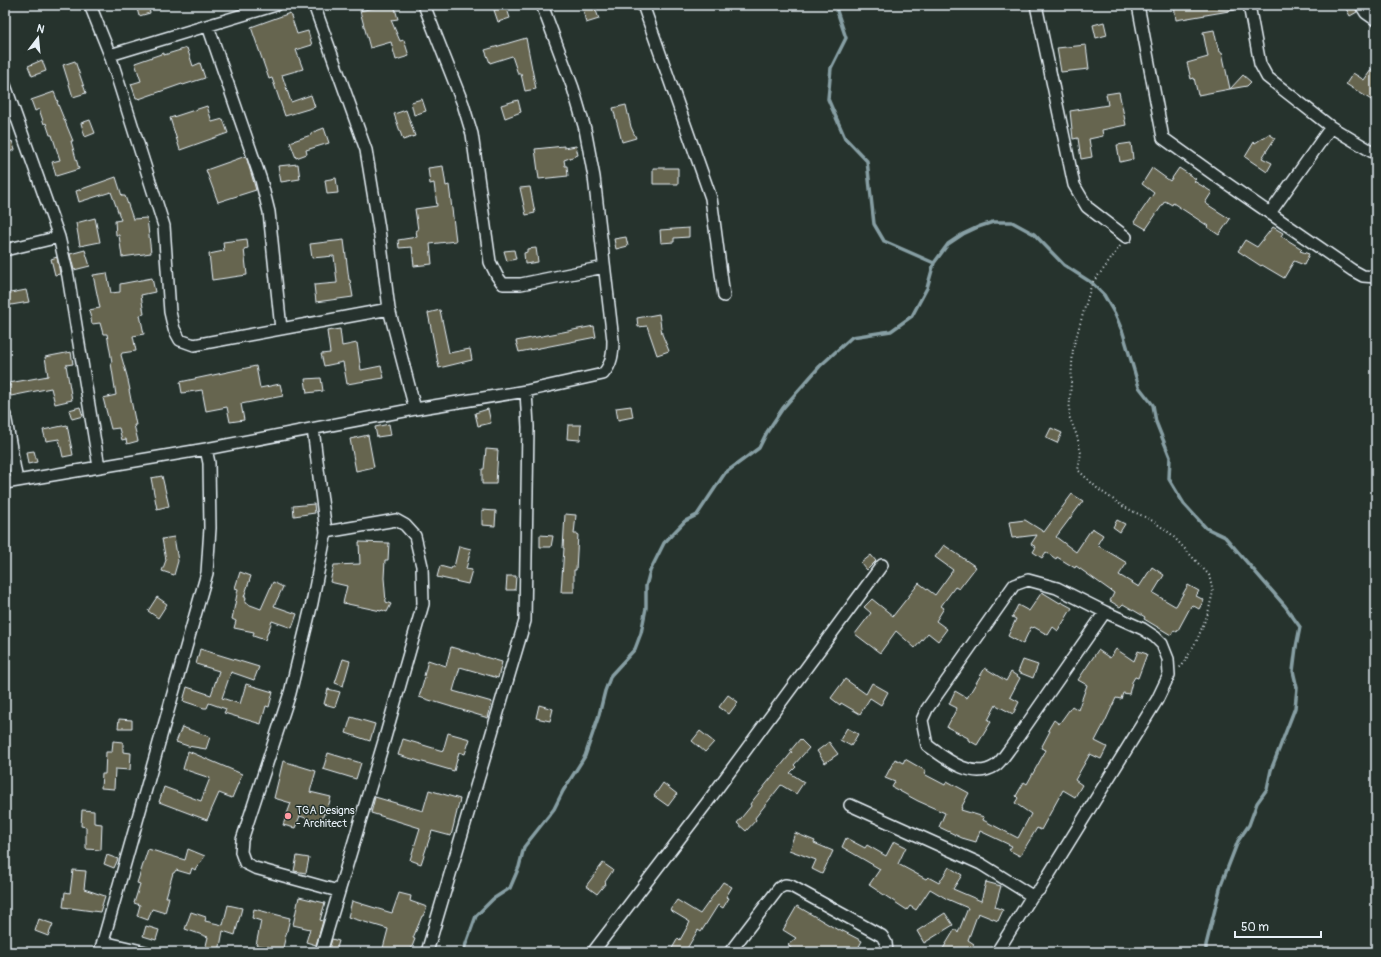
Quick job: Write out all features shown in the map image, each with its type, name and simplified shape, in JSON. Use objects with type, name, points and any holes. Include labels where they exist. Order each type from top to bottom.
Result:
[{"type":"street","points":[[90,5],[110,55],[164,226],[170,312],[174,329],[180,340],[194,345],[389,308]]},
{"type":"street","points":[[110,55],[276,5]]},
{"type":"street","points":[[314,5],[366,150],[379,229],[389,308],[415,409]]},
{"type":"street","points":[[424,5],[463,104],[472,134],[490,262],[497,276],[503,284],[522,284],[604,267]]},
{"type":"street","points":[[5,483],[206,449],[415,409],[526,391],[603,374],[609,367],[613,352],[613,340],[594,177],[585,129],[573,88],[542,5]]},
{"type":"street","points":[[643,5],[711,198],[724,296]]},
{"type":"street","points":[[1036,5],[1074,185],[1087,207],[1126,237]]},
{"type":"street","points":[[1138,5],[1163,138],[1352,270],[1363,276],[1376,277]]},
{"type":"street","points":[[1249,5],[1260,64],[1267,77],[1331,127],[1376,154]]},
{"type":"street","points":[[1361,5],[1366,13],[1376,20]]},
{"type":"street","points":[[208,26],[261,180],[269,212],[281,329]]},
{"type":"street","points":[[5,85],[59,237],[68,276],[99,467]]},
{"type":"street","points":[[1270,213],[1331,127]]},
{"type":"street","points":[[5,250],[59,237]]},
{"type":"street","points":[[427,952],[525,621],[528,427],[526,391]]},
{"type":"street","points":[[5,415],[17,481]]},
{"type":"street","points":[[313,429],[326,532],[312,603],[290,692],[242,840],[241,852],[245,863],[255,868],[338,891]]},
{"type":"street","points":[[146,952],[102,947],[207,573],[210,506],[209,463],[206,449]]},
{"type":"street","points":[[321,952],[423,604],[422,566],[414,536],[405,525],[396,520],[326,532]]},
{"type":"street","points":[[593,952],[706,804],[882,565]]},
{"type":"street","points":[[997,952],[1032,896],[1040,889],[1153,707],[1169,676],[1168,659],[1162,644],[1143,629],[1104,612],[1057,588],[1028,580],[1014,584],[927,709],[922,720],[927,745],[945,758],[966,769],[980,771],[995,766],[1011,747],[1104,612]]},
{"type":"street","points":[[850,805],[981,864],[1032,896]]},
{"type":"street","points":[[730,952],[779,888],[785,885],[791,886],[882,936],[886,943],[887,952]]},
{"type":"path","points":[[1126,237],[1092,283],[1073,348],[1069,416],[1077,436],[1081,452],[1078,470],[1098,489],[1124,507],[1153,521],[1172,534],[1209,575],[1213,592],[1208,613],[1197,640],[1182,666],[1169,676]]},
{"type":"building","points":[[136,5],[148,5],[150,13],[139,16]]},
{"type":"building","points":[[386,5],[394,5],[398,19],[391,20],[400,41],[404,40],[409,56],[396,60],[391,42],[370,48],[360,11]]},
{"type":"building","points":[[582,5],[594,5],[599,19],[586,23]]},
{"type":"building","points":[[1174,5],[1234,5],[1235,10],[1176,20]]},
{"type":"building","points":[[1344,5],[1354,5],[1357,12],[1350,16]]},
{"type":"building","points":[[506,6],[510,18],[498,22],[494,10]]},
{"type":"building","points":[[290,13],[297,34],[308,31],[312,45],[296,50],[303,69],[282,75],[291,102],[311,95],[315,107],[285,116],[272,78],[269,79],[251,27]]},
{"type":"building","points":[[1104,22],[1107,35],[1096,38],[1093,25]]},
{"type":"building","points":[[1214,30],[1218,48],[1219,47],[1220,52],[1222,52],[1230,89],[1198,95],[1194,78],[1191,79],[1187,63],[1208,57],[1203,32]]},
{"type":"building","points":[[526,38],[536,89],[525,91],[521,74],[518,74],[512,56],[490,63],[485,50]]},
{"type":"building","points":[[1086,45],[1089,69],[1061,72],[1057,48]]},
{"type":"building","points":[[187,48],[193,66],[200,63],[205,78],[183,85],[182,84],[139,99],[136,98],[131,84],[141,81],[135,63],[164,53],[164,55]]},
{"type":"building","points":[[42,60],[46,71],[32,76],[28,66]]},
{"type":"building","points":[[75,61],[86,93],[73,97],[63,65]]},
{"type":"building","points":[[1376,63],[1376,103],[1346,84],[1353,73],[1364,80]]},
{"type":"building","points":[[1243,75],[1251,82],[1247,86],[1230,89]]},
{"type":"building","points":[[54,92],[73,141],[71,141],[79,169],[56,176],[52,162],[60,160],[52,135],[50,135],[46,123],[44,124],[39,109],[35,111],[31,100]]},
{"type":"building","points":[[1119,92],[1126,125],[1102,130],[1103,136],[1089,139],[1092,157],[1081,159],[1078,138],[1073,139],[1070,111],[1108,105],[1106,94]]},
{"type":"building","points":[[422,99],[426,111],[414,115],[411,102]]},
{"type":"building","points":[[518,100],[521,112],[505,118],[501,105]]},
{"type":"building","points":[[626,105],[631,127],[636,138],[622,142],[613,108]]},
{"type":"building","points":[[207,106],[212,122],[223,119],[228,133],[180,150],[170,118]]},
{"type":"building","points":[[406,110],[415,136],[403,140],[394,114]]},
{"type":"building","points":[[90,120],[95,133],[85,137],[81,123]]},
{"type":"building","points":[[324,128],[329,143],[306,150],[307,154],[296,158],[290,142],[311,135],[311,133]]},
{"type":"building","points":[[1269,134],[1275,138],[1262,158],[1272,163],[1267,172],[1245,157],[1254,142],[1255,143]]},
{"type":"building","points":[[12,141],[15,150],[5,153],[5,144]]},
{"type":"building","points":[[1131,143],[1133,159],[1120,162],[1117,145]]},
{"type":"building","points":[[564,146],[564,148],[576,146],[578,155],[564,160],[565,166],[567,166],[568,176],[539,179],[535,149]]},
{"type":"building","points":[[246,156],[256,190],[218,202],[206,170]]},
{"type":"building","points":[[298,164],[300,179],[281,182],[278,166]]},
{"type":"building","points":[[443,166],[446,186],[449,185],[456,241],[430,244],[432,264],[414,266],[412,247],[399,248],[398,240],[417,237],[416,230],[418,230],[415,209],[437,206],[434,183],[430,184],[428,168]]},
{"type":"building","points":[[653,168],[678,168],[678,184],[653,184]]},
{"type":"building","points":[[1152,168],[1170,181],[1179,168],[1196,179],[1194,181],[1212,192],[1205,203],[1230,219],[1219,235],[1173,203],[1172,205],[1165,201],[1146,229],[1134,222],[1154,193],[1142,184]]},
{"type":"building","points":[[116,177],[122,196],[125,196],[133,219],[147,218],[151,253],[122,257],[119,235],[116,235],[115,221],[121,220],[111,192],[79,202],[76,191]]},
{"type":"building","points":[[336,178],[338,193],[327,194],[325,180]]},
{"type":"building","points":[[530,187],[535,213],[526,215],[520,188]]},
{"type":"building","points":[[95,218],[100,242],[80,246],[76,223]]},
{"type":"building","points":[[1273,227],[1283,233],[1281,236],[1302,249],[1300,251],[1309,254],[1304,265],[1294,261],[1284,278],[1262,265],[1261,266],[1238,251],[1245,240],[1257,247]]},
{"type":"building","points":[[689,228],[689,237],[674,238],[674,242],[661,243],[660,230]]},
{"type":"building","points":[[626,237],[628,246],[616,249],[614,239]]},
{"type":"building","points":[[247,239],[248,248],[244,249],[247,275],[212,280],[209,254],[224,251],[223,242]]},
{"type":"building","points":[[344,240],[349,280],[353,297],[316,302],[314,285],[337,282],[334,256],[312,258],[310,244]]},
{"type":"building","points":[[536,248],[538,262],[525,264],[524,253],[527,252],[527,249]]},
{"type":"building","points":[[85,250],[90,266],[74,270],[70,254]]},
{"type":"building","points":[[514,250],[516,259],[507,261],[504,251]]},
{"type":"building","points":[[57,257],[60,274],[55,275],[51,259]]},
{"type":"building","points":[[107,273],[111,293],[120,292],[120,284],[152,278],[155,292],[141,295],[144,314],[140,315],[144,334],[133,336],[136,351],[122,353],[121,355],[130,390],[136,425],[134,425],[138,441],[127,444],[126,439],[122,440],[119,428],[111,429],[103,398],[116,395],[107,334],[103,334],[100,323],[92,324],[89,310],[100,308],[93,275]]},
{"type":"building","points":[[26,290],[29,302],[5,306],[5,294]]},
{"type":"building","points":[[440,310],[449,353],[470,349],[472,360],[439,368],[428,313]]},
{"type":"building","points":[[659,314],[662,334],[669,351],[657,355],[647,326],[638,327],[637,318]]},
{"type":"building","points":[[594,326],[596,337],[519,352],[516,341]]},
{"type":"building","points":[[340,329],[342,346],[357,343],[361,370],[381,366],[384,378],[347,384],[343,362],[324,366],[321,354],[330,353],[327,331]]},
{"type":"building","points":[[71,352],[73,364],[66,365],[72,400],[55,404],[51,388],[11,396],[8,386],[10,386],[9,383],[48,376],[45,357]]},
{"type":"building","points":[[256,366],[260,388],[280,384],[283,396],[241,404],[244,420],[230,422],[227,407],[206,411],[202,390],[182,393],[180,382]]},
{"type":"building","points":[[321,378],[323,391],[307,393],[305,379]]},
{"type":"building","points":[[631,406],[633,417],[618,420],[616,408]]},
{"type":"building","points":[[80,407],[83,416],[72,419],[69,410]]},
{"type":"building","points":[[488,409],[491,423],[478,426],[475,413]]},
{"type":"building","points":[[389,424],[391,435],[377,437],[375,427]]},
{"type":"building","points":[[67,425],[73,455],[63,457],[59,439],[46,441],[43,430]]},
{"type":"building","points":[[568,425],[581,425],[580,440],[567,439]]},
{"type":"building","points":[[1051,428],[1062,433],[1057,443],[1046,438]]},
{"type":"building","points":[[368,435],[374,467],[356,471],[350,439]]},
{"type":"building","points":[[486,449],[498,450],[496,484],[482,484],[482,469],[484,469]]},
{"type":"building","points":[[34,451],[37,462],[28,464],[26,452]]},
{"type":"building","points":[[162,476],[169,506],[157,509],[151,478]]},
{"type":"building","points":[[1072,494],[1083,501],[1056,537],[1076,552],[1092,528],[1103,535],[1097,545],[1127,563],[1119,575],[1139,587],[1152,567],[1164,575],[1153,593],[1175,606],[1188,585],[1199,591],[1196,596],[1204,600],[1199,609],[1192,605],[1191,606],[1177,632],[1174,630],[1171,635],[1144,619],[1145,617],[1123,604],[1120,607],[1110,601],[1114,593],[1076,566],[1075,568],[1057,557],[1056,559],[1046,552],[1042,558],[1033,552],[1036,547],[1031,544],[1037,535],[1012,538],[1009,522],[1025,520],[1044,532]]},
{"type":"building","points":[[314,504],[315,513],[294,516],[293,506]]},
{"type":"building","points":[[482,510],[496,511],[495,526],[482,525]]},
{"type":"building","points":[[565,514],[576,515],[574,534],[578,534],[576,570],[574,570],[574,592],[561,592]]},
{"type":"building","points":[[1117,520],[1125,524],[1120,532],[1113,527]]},
{"type":"building","points":[[540,535],[553,536],[551,547],[540,547]]},
{"type":"building","points":[[174,537],[178,561],[174,575],[162,571],[166,560],[162,539]]},
{"type":"building","points":[[359,542],[389,543],[388,560],[385,560],[384,578],[386,602],[391,604],[387,612],[343,603],[347,586],[330,582],[334,565],[360,564]]},
{"type":"building","points":[[944,545],[976,567],[959,589],[955,587],[941,606],[944,608],[936,621],[947,629],[938,641],[928,633],[915,648],[896,631],[880,653],[855,634],[871,613],[864,607],[872,599],[893,616],[919,583],[935,595],[953,570],[935,557]]},
{"type":"building","points":[[459,546],[471,549],[466,569],[472,570],[468,584],[437,577],[440,566],[451,569],[454,567]]},
{"type":"building","points":[[871,555],[876,561],[867,570],[861,563]]},
{"type":"building","points":[[240,572],[251,576],[244,597],[246,597],[245,603],[261,609],[273,582],[283,587],[274,606],[297,614],[292,628],[272,621],[265,640],[253,636],[254,632],[234,628],[236,621],[232,619],[238,589],[235,588]]},
{"type":"building","points":[[507,576],[516,576],[515,590],[506,590]]},
{"type":"building","points":[[1042,592],[1060,603],[1061,602],[1072,608],[1058,631],[1053,627],[1048,635],[1034,627],[1031,627],[1023,644],[1008,636],[1016,619],[1012,617],[1018,605],[1029,611]]},
{"type":"building","points":[[157,597],[167,604],[158,618],[148,611]]},
{"type":"building","points":[[451,647],[502,662],[498,678],[460,667],[453,691],[492,702],[488,718],[419,697],[428,660],[446,666]]},
{"type":"building","points":[[200,649],[259,667],[254,680],[231,672],[222,698],[240,704],[246,684],[273,692],[269,707],[266,706],[261,724],[224,713],[226,709],[209,703],[207,708],[204,708],[183,701],[187,687],[211,695],[219,671],[196,664]]},
{"type":"building","points":[[1116,649],[1134,661],[1138,651],[1147,654],[1138,678],[1135,677],[1132,682],[1129,694],[1123,693],[1121,699],[1116,698],[1095,741],[1107,747],[1101,759],[1090,754],[1075,780],[1082,785],[1075,797],[1063,790],[1041,830],[1037,828],[1020,856],[1009,850],[1012,846],[980,831],[976,842],[962,838],[939,827],[945,813],[892,787],[895,782],[885,778],[895,759],[903,763],[905,759],[926,771],[924,774],[945,785],[947,781],[969,793],[961,810],[984,817],[983,820],[1018,838],[1031,814],[1015,803],[1018,798],[1016,796],[1024,782],[1027,784],[1046,750],[1041,748],[1050,731],[1048,730],[1054,720],[1059,724],[1072,706],[1078,710],[1087,685],[1078,680],[1098,650],[1110,658]]},
{"type":"building","points":[[343,659],[350,661],[343,686],[335,683]]},
{"type":"building","points":[[1023,660],[1038,665],[1033,678],[1018,672]]},
{"type":"building","points":[[985,668],[1006,681],[1011,672],[1020,678],[1010,697],[1019,702],[1013,714],[996,705],[988,720],[991,722],[977,745],[968,740],[968,738],[947,727],[957,708],[949,704],[955,691],[967,698]]},
{"type":"building","points":[[845,679],[866,694],[872,683],[888,692],[881,705],[870,698],[860,714],[841,703],[840,705],[831,698]]},
{"type":"building","points":[[328,689],[340,692],[335,707],[324,704]]},
{"type":"building","points":[[728,695],[738,702],[729,714],[719,707]]},
{"type":"building","points":[[539,705],[553,709],[550,721],[536,718]]},
{"type":"building","points":[[351,717],[375,724],[370,741],[346,733]]},
{"type":"building","points":[[119,719],[132,720],[132,728],[118,728]]},
{"type":"building","points":[[182,727],[210,737],[206,749],[176,742]]},
{"type":"building","points":[[847,728],[858,734],[851,746],[840,740]]},
{"type":"building","points":[[700,731],[714,742],[705,752],[692,741]]},
{"type":"building","points":[[448,733],[470,739],[465,754],[459,752],[454,771],[398,755],[403,739],[443,751]]},
{"type":"building","points":[[800,739],[809,748],[794,765],[796,767],[790,773],[804,782],[796,794],[781,785],[755,818],[756,820],[746,831],[737,823],[751,806],[750,804],[792,752],[790,751]]},
{"type":"building","points":[[113,741],[123,742],[123,752],[131,753],[130,770],[115,769],[114,789],[101,788],[102,774],[105,774],[106,752],[112,752]]},
{"type":"building","points":[[829,742],[838,754],[825,763],[817,751]]},
{"type":"building","points":[[188,751],[242,774],[232,798],[219,793],[207,820],[159,802],[164,787],[201,801],[210,778],[183,769]]},
{"type":"building","points":[[328,753],[361,763],[356,779],[323,769]]},
{"type":"building","points":[[283,761],[316,771],[310,792],[331,797],[326,814],[324,813],[321,823],[300,816],[295,828],[283,825],[291,803],[274,798]]},
{"type":"building","points":[[663,783],[677,794],[668,806],[654,796]]},
{"type":"building","points":[[429,790],[460,799],[451,836],[432,831],[421,864],[410,860],[420,828],[371,813],[375,797],[423,811]]},
{"type":"building","points":[[82,810],[94,811],[94,823],[102,824],[101,850],[86,849],[86,827],[81,826]]},
{"type":"building","points":[[795,833],[815,841],[814,843],[833,851],[822,874],[812,869],[816,860],[789,850]]},
{"type":"building","points":[[846,838],[865,848],[867,845],[886,856],[894,841],[906,847],[898,864],[926,879],[928,877],[939,883],[949,867],[962,875],[953,889],[981,901],[986,882],[1001,886],[995,907],[1003,910],[998,921],[978,913],[968,940],[974,944],[969,952],[941,952],[955,929],[958,933],[968,908],[947,899],[930,889],[916,910],[910,906],[907,910],[869,885],[880,869],[842,847]]},
{"type":"building","points":[[148,849],[185,860],[188,849],[205,856],[195,870],[192,868],[190,874],[176,870],[173,873],[166,897],[169,897],[165,913],[152,909],[148,920],[137,916],[140,905],[134,903],[140,884],[137,883]]},
{"type":"building","points":[[107,855],[118,859],[114,868],[104,864]]},
{"type":"building","points":[[297,856],[309,858],[306,873],[294,871]]},
{"type":"building","points":[[603,863],[613,870],[605,882],[606,883],[597,894],[586,886]]},
{"type":"building","points":[[73,870],[86,871],[84,889],[105,896],[100,912],[63,907],[65,892],[70,893]]},
{"type":"building","points":[[723,882],[732,887],[726,897],[729,898],[723,908],[718,905],[701,932],[698,930],[685,952],[670,952],[678,938],[680,940],[690,922],[670,910],[677,900],[700,914]]},
{"type":"building","points":[[399,893],[411,896],[410,901],[427,907],[413,938],[415,939],[410,952],[382,952],[388,929],[348,917],[352,901],[392,913]]},
{"type":"building","points":[[299,897],[325,903],[320,920],[323,921],[316,945],[306,942],[310,929],[293,925]]},
{"type":"building","points":[[228,905],[242,908],[235,935],[223,931],[219,952],[205,950],[208,937],[185,929],[191,912],[206,917],[205,921],[223,925]]},
{"type":"building","points":[[797,906],[838,930],[839,929],[862,941],[856,952],[795,952],[788,945],[796,938],[783,930]]},
{"type":"building","points":[[254,909],[290,918],[282,952],[268,950],[269,947],[256,945],[261,921],[252,918]]},
{"type":"building","points":[[945,913],[953,925],[924,943],[917,931]]},
{"type":"building","points":[[39,919],[53,924],[48,936],[35,931]]},
{"type":"building","points":[[146,926],[159,930],[156,940],[143,936]]},
{"type":"building","points":[[332,939],[339,941],[336,951],[329,949]]},
{"type":"waterway","points":[[835,5],[846,38],[831,68],[828,99],[845,138],[867,161],[874,224],[884,241],[934,263]]},
{"type":"waterway","points":[[463,952],[476,916],[493,899],[510,888],[519,867],[524,847],[554,809],[563,791],[585,756],[611,675],[635,649],[641,633],[646,608],[646,586],[650,571],[664,543],[685,521],[697,515],[725,473],[759,448],[767,432],[783,408],[820,366],[852,337],[891,331],[912,316],[927,288],[934,263],[948,244],[963,234],[993,222],[1012,222],[1034,234],[1064,265],[1092,283],[1104,295],[1115,314],[1123,333],[1139,387],[1153,405],[1156,422],[1170,457],[1169,479],[1184,504],[1206,528],[1225,537],[1285,606],[1300,627],[1293,671],[1297,688],[1295,708],[1271,770],[1267,789],[1257,803],[1249,825],[1238,841],[1221,885],[1206,945],[1206,952]]},
{"type":"place","name":"TGA Designs - Architect","points":[[288,816]]}]
